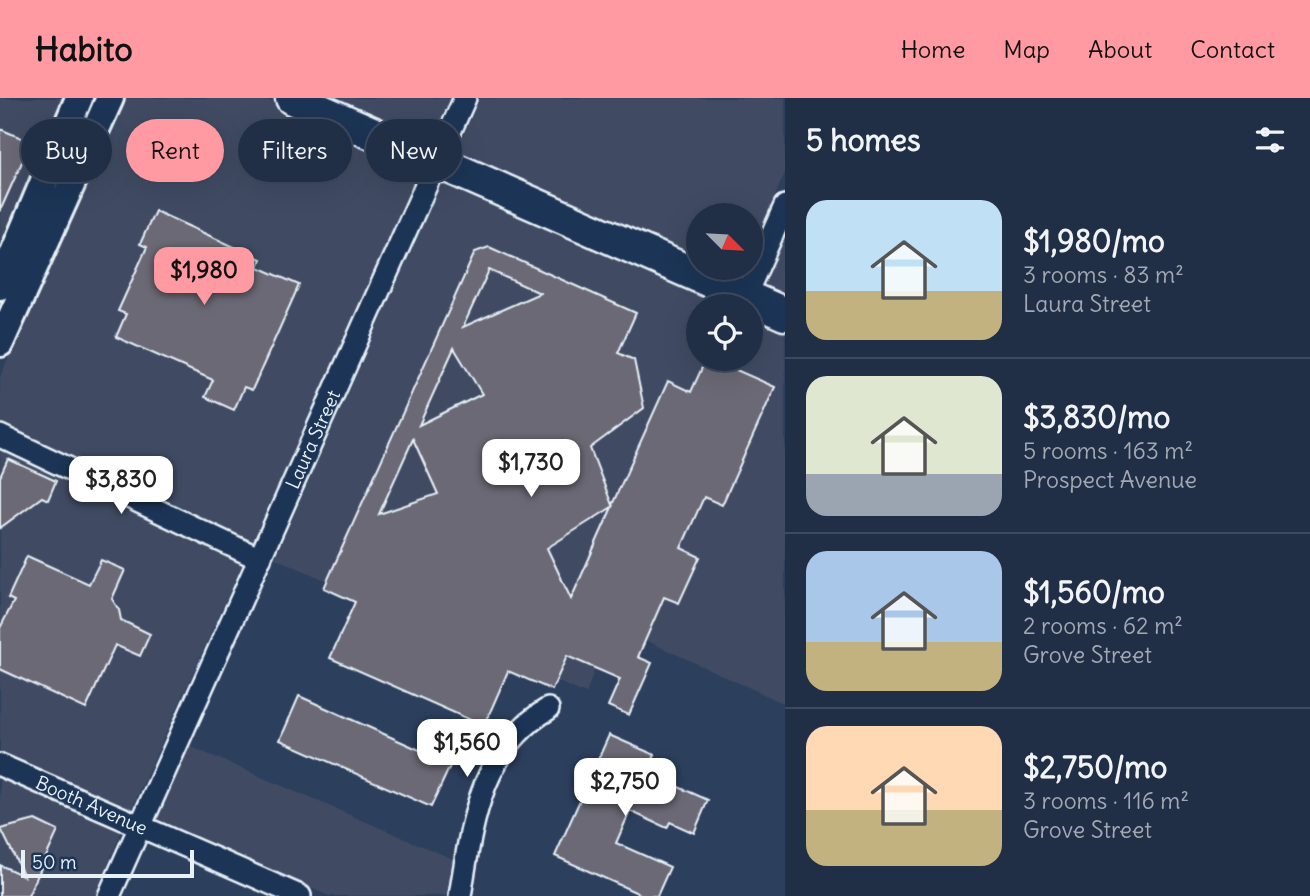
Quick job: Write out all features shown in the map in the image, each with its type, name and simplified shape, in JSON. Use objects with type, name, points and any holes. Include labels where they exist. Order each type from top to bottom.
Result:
[{"type":"main road","points":[[292,98],[366,131]]},
{"type":"main road","points":[[462,173],[740,294]]},
{"type":"main road","points":[[763,304],[785,314]]},
{"type":"street","points":[[0,286],[79,98]]},
{"type":"street","points":[[0,344],[110,98]]},
{"type":"street","name":"Laura Street","points":[[456,119],[465,98]]},
{"type":"street","name":"Laura Street","points":[[109,896],[428,182]]},
{"type":"street","points":[[746,294],[785,206]]},
{"type":"street","points":[[0,436],[260,559]]},
{"type":"street","points":[[460,896],[472,823],[498,756],[523,724],[548,709]]},
{"type":"street","name":"Booth Avenue","points":[[0,765],[300,896]]},
{"type":"shaded area","points":[[0,98],[64,98],[55,119],[21,119],[21,182],[29,182],[0,253]]},
{"type":"shaded area","points":[[125,98],[263,98],[311,119],[238,119],[238,182],[352,182],[352,137],[366,143],[366,182],[413,182],[252,542],[0,422],[0,377],[87,182],[112,182],[112,127]]},
{"type":"shaded area","points":[[322,98],[450,98],[441,119],[370,119]]},
{"type":"shaded area","points":[[480,98],[785,98],[785,173],[763,223],[763,203],[686,203],[686,258],[462,160],[462,138]]},
{"type":"shaded area","points":[[442,182],[453,182],[711,294],[686,294],[686,371],[763,371],[763,317],[785,327],[785,704],[610,624],[586,694],[275,558]]},
{"type":"shaded area","points":[[785,239],[785,301],[762,290]]},
{"type":"shaded area","points":[[0,449],[242,564],[131,810],[0,752]]},
{"type":"shaded area","points":[[189,746],[453,859],[446,896],[329,896],[155,821]]},
{"type":"shaded area","points":[[0,778],[121,832],[95,896],[0,896]]},
{"type":"building","points":[[0,129],[21,138],[21,164],[0,211]]},
{"type":"building","points":[[155,211],[261,259],[258,267],[299,285],[252,390],[244,387],[234,410],[205,397],[213,380],[116,337],[126,314],[118,311],[147,247],[140,244]]},
{"type":"building","points":[[489,247],[636,313],[618,353],[634,360],[644,408],[590,448],[612,505],[668,381],[691,392],[701,371],[738,371],[775,387],[722,505],[704,497],[681,548],[700,557],[679,603],[664,597],[638,657],[652,663],[629,715],[608,706],[620,679],[567,656],[552,690],[508,671],[484,726],[330,658],[355,602],[324,588],[475,252]],"holes":[[[489,270],[540,293],[463,327]],[[454,348],[482,394],[419,425]],[[413,439],[438,494],[379,514]],[[612,507],[571,599],[547,548]]]},
{"type":"building","points":[[8,459],[56,481],[48,500],[42,497],[0,528],[0,477]]},
{"type":"building","points":[[27,556],[89,584],[101,560],[125,570],[112,599],[119,610],[121,620],[150,634],[140,656],[115,645],[86,709],[0,669],[0,628],[14,601],[8,598]]},
{"type":"building","points":[[299,696],[451,764],[431,807],[280,740]]},
{"type":"building","points":[[609,735],[655,755],[647,773],[708,800],[694,833],[670,822],[667,828],[630,811],[616,843],[670,867],[657,896],[644,896],[555,856]]},
{"type":"building","points":[[35,820],[58,831],[35,881],[28,896],[0,896],[0,865],[24,876],[1,829]]}]
